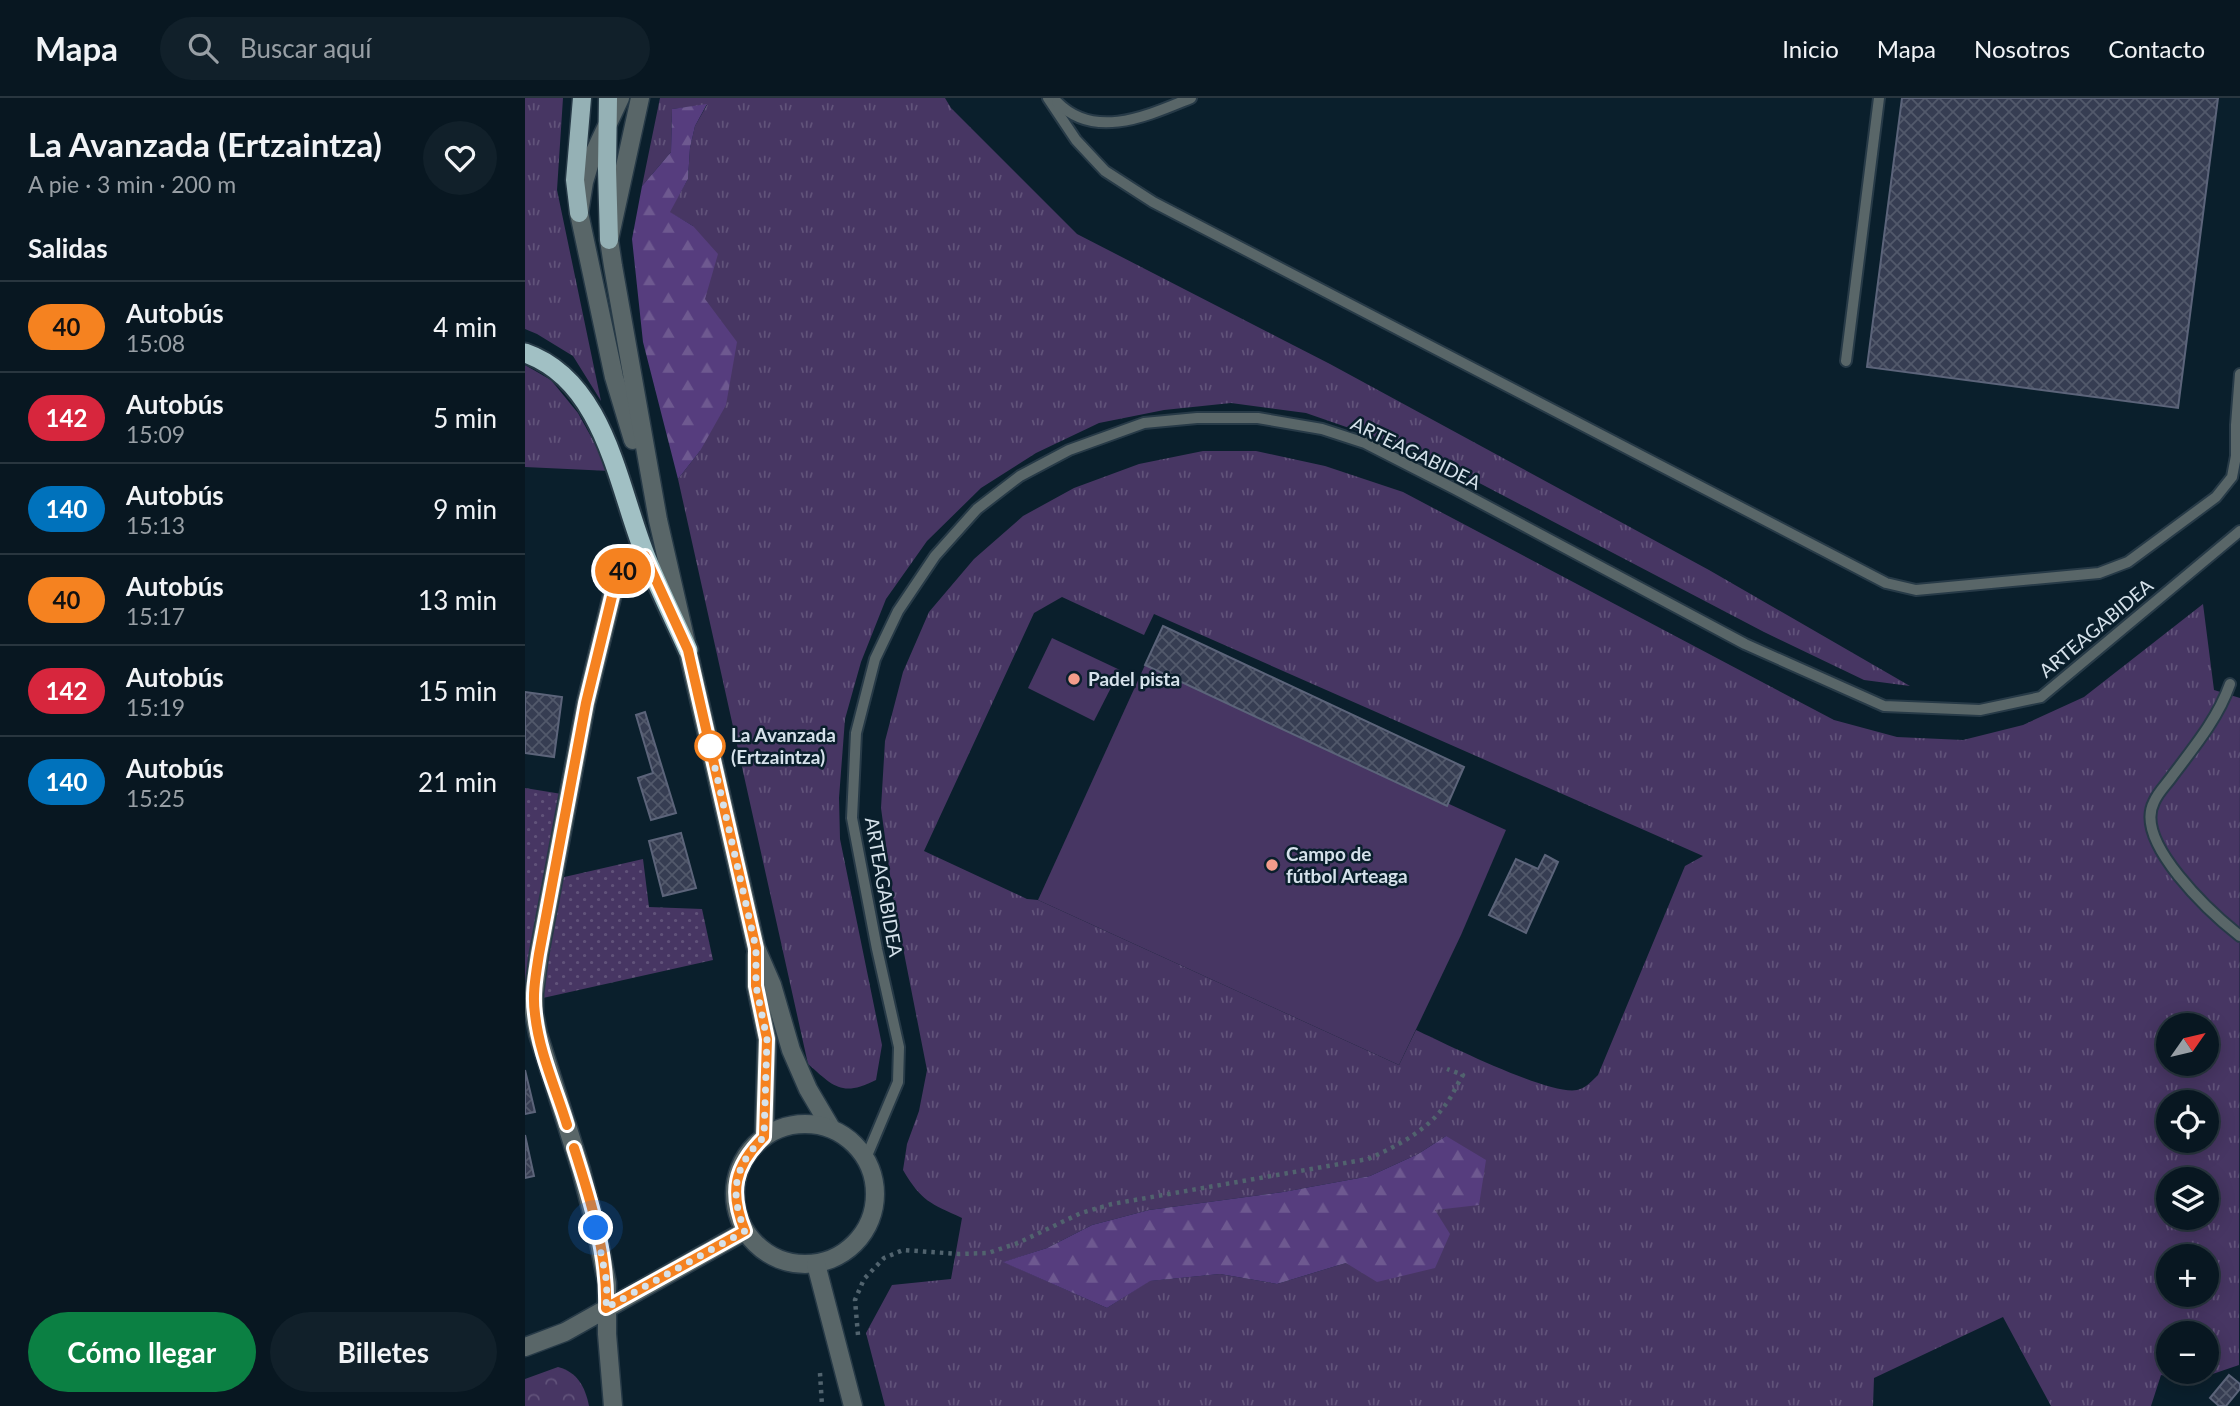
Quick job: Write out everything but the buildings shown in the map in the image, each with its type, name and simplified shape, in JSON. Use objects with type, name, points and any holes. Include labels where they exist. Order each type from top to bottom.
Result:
[{"type":"highway","points":[[525,352],[555,369],[576,391],[595,418],[610,450],[645,556],[688,650]]},
{"type":"main road","points":[[579,213],[576,158],[582,98]]},
{"type":"main road","points":[[608,98],[609,240]]},
{"type":"street","points":[[620,98],[584,182],[579,213],[614,377],[658,520]]},
{"type":"street","points":[[640,98],[609,240],[658,520],[756,948],[772,985],[791,1049],[808,1089],[831,1128]]},
{"type":"street","points":[[613,1406],[606,1308],[607,1283],[581,1170],[538,1034],[534,993],[586,703],[615,584],[627,563],[645,556]]},
{"type":"street","points":[[756,948],[756,986],[767,1039],[764,1137]]},
{"type":"street","points":[[808,1124],[831,1128],[851,1140],[866,1158],[873,1175],[876,1194],[873,1213],[865,1232],[852,1247],[836,1258],[816,1264],[796,1264],[776,1258],[758,1247],[745,1231],[737,1211],[735,1190],[739,1169],[750,1151],[764,1137],[785,1126],[808,1124]]},
{"type":"street","points":[[525,1347],[565,1332],[745,1231]]},
{"type":"street","points":[[816,1264],[853,1406]]},
{"type":"lane","points":[[1050,98],[1067,113],[1089,121],[1118,123],[1140,118],[1191,98]]},
{"type":"lane","points":[[1050,98],[1076,140],[1105,171],[1153,202],[1886,583],[1916,590],[2099,573],[2128,562],[2216,497],[2232,477],[2236,456],[2240,374]]},
{"type":"lane","points":[[1846,361],[1879,98]]},
{"type":"lane","name":"ARTEAGABIDEA","points":[[866,1158],[898,1082],[899,1070],[899,1047],[852,818],[856,733],[875,659],[906,600],[935,556],[977,509],[1020,476],[1069,450],[1144,424],[1197,418],[1258,418],[1322,429],[1366,443],[1745,644],[1884,706],[1980,710],[2041,697],[2240,531]]},
{"type":"lane","points":[[2229,684],[2223,703],[2205,732],[2152,804],[2151,827],[2164,857],[2190,890],[2240,936]]},
{"type":"path","points":[[859,1339],[855,1300],[864,1279],[884,1258],[902,1250],[959,1255],[988,1253],[1018,1243],[1081,1213],[1112,1204],[1368,1159],[1399,1145],[1424,1128],[1446,1105],[1463,1075],[1447,1069]]},
{"type":"path","points":[[820,1373],[822,1406]]},
{"type":"green space","points":[[525,98],[563,98],[557,190],[601,401],[573,356],[525,329]]},
{"type":"green space","points":[[660,98],[945,98],[951,108],[1077,234],[1330,364],[1709,570],[1910,686],[1864,680],[1764,632],[1424,454],[1306,413],[1231,403],[1164,410],[1099,423],[1036,453],[981,488],[927,541],[886,599],[861,662],[845,719],[839,798],[840,839],[882,1045],[876,1080],[855,1088],[832,1084],[808,1064],[678,479],[700,451],[705,299],[693,226],[669,212],[688,179],[695,126],[707,105],[672,109],[671,152],[642,186]]},
{"type":"green space","points":[[707,104],[695,126],[688,179],[670,212],[693,226],[718,254],[705,299],[737,342],[726,405],[700,451],[678,479],[643,342],[632,239],[642,186],[671,152],[672,109]]},
{"type":"green space","points":[[525,365],[551,380],[578,413],[610,471],[525,467]]},
{"type":"green space","points":[[1203,451],[1256,451],[1325,466],[1403,492],[1834,720],[1897,737],[1963,740],[2023,725],[2084,697],[2203,604],[2214,690],[2240,698],[2239,1365],[2219,1372],[2219,1321],[2156,1321],[2158,1384],[2151,1406],[2051,1406],[2003,1317],[1874,1378],[1873,1406],[885,1406],[866,1333],[892,1285],[951,1279],[962,1218],[928,1200],[916,1189],[903,1170],[907,1144],[919,1111],[927,1070],[893,897],[881,808],[885,741],[903,672],[929,612],[974,559],[1023,516],[1074,488],[1139,464]],"holes":[[[1062,597],[1144,635],[1154,614],[1703,856],[1685,866],[1598,1075],[1577,1090],[1563,1090],[1497,1067],[1416,1030],[1399,1065],[1038,900],[1027,899],[924,851],[1034,613]],[[1446,1136],[1434,1210],[1346,1263],[1277,1284],[1220,1274],[1149,1281],[1107,1308],[1004,1262],[1047,1248],[1092,1225],[1149,1210],[1283,1192],[1370,1176],[1418,1154]]]},
{"type":"green space","name":"Padel pista","points":[[1052,638],[1120,670],[1094,721],[1028,688]]},
{"type":"green space","name":"Campo de fútbol Arteaga","points":[[1145,665],[1506,830],[1461,935],[1399,1065],[1038,900]]},
{"type":"green space","points":[[525,788],[574,796],[560,878],[643,859],[649,907],[702,909],[713,960],[525,1002]]},
{"type":"green space","points":[[1446,1136],[1486,1160],[1479,1205],[1435,1210],[1450,1234],[1435,1268],[1377,1282],[1346,1263],[1277,1284],[1220,1274],[1150,1281],[1107,1308],[1003,1262],[1047,1248],[1092,1225],[1149,1210],[1283,1192],[1370,1176],[1418,1154]]},
{"type":"green space","points":[[558,1367],[570,1372],[579,1381],[589,1406],[525,1406],[525,1379]]},
{"type":"bus line","name":"40","points":[[567,1125],[534,1013],[539,954],[586,703],[615,584],[627,563],[645,556],[688,650],[756,948],[756,986],[767,1039],[764,1137],[750,1151],[739,1169],[735,1190],[737,1211],[745,1231],[606,1308],[607,1283],[596,1228],[574,1148]]},
{"type":"place","name":"Padel pista","points":[[1074,679]]},
{"type":"place","name":"La Avanzada (Ertzaintza)","points":[[710,746]]},
{"type":"place","name":"Campo de fútbol Arteaga","points":[[1272,865]]},
{"type":"route","points":[[596,1228],[607,1283],[606,1308],[745,1231],[737,1211],[735,1190],[739,1169],[750,1151],[764,1137],[767,1039],[756,986],[756,948],[710,746]]}]
